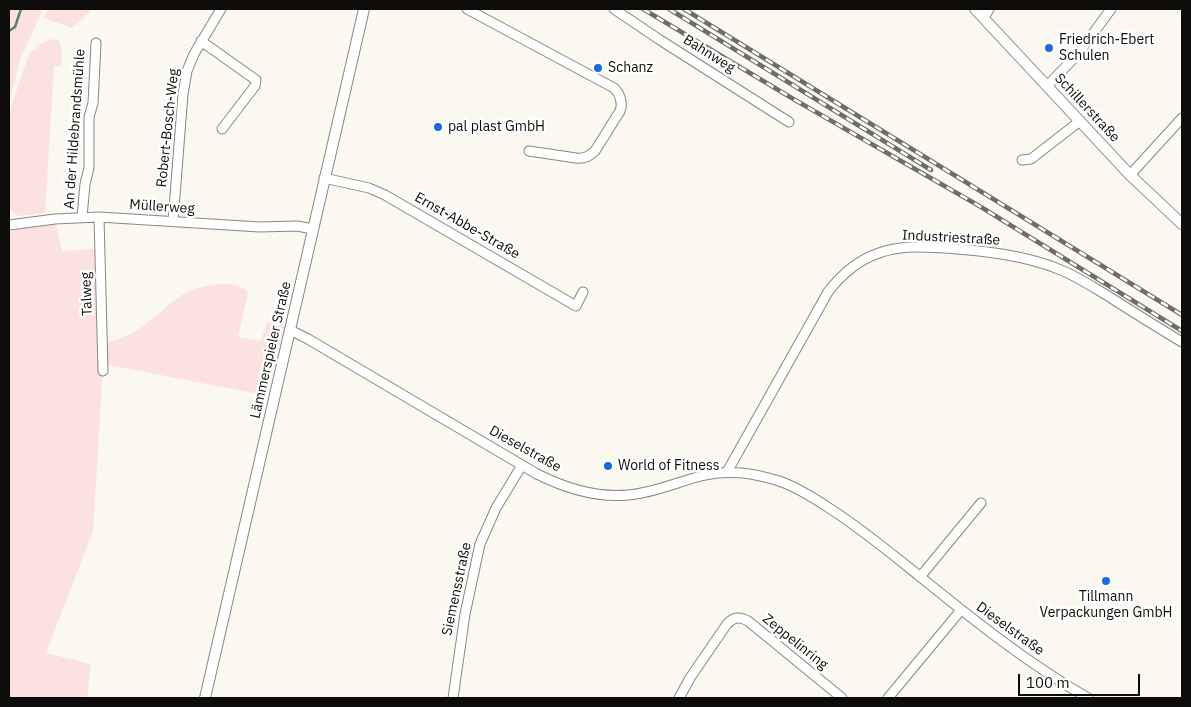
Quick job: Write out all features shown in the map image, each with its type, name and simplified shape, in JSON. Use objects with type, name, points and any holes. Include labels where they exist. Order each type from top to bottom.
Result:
[{"type":"main road","name":"Lämmerspieler Straße","points":[[205,698],[364,9]]},
{"type":"main road","name":"Schillerstraße","points":[[975,9],[986,14],[1130,175],[1182,224]]},
{"type":"street","name":"Robert-Bosch-Weg","points":[[173,221],[183,94],[189,64],[221,9]]},
{"type":"street","points":[[467,9],[614,88],[618,92],[621,104],[620,111],[598,147],[590,156],[576,158],[529,151]]},
{"type":"street","name":"Bahnweg","points":[[614,9],[789,122]]},
{"type":"street","points":[[1048,85],[1078,54],[1111,9]]},
{"type":"street","points":[[201,41],[256,80],[255,86],[222,129]]},
{"type":"street","name":"An der Hildebrandsmühle","points":[[82,217],[85,184],[89,168],[89,116],[93,103],[96,43]]},
{"type":"street","points":[[1130,175],[1182,118]]},
{"type":"street","points":[[1022,160],[1031,159],[1080,120]]},
{"type":"street","name":"Ernst-Abbe-Straße","points":[[324,178],[370,188],[385,195],[576,306],[583,292]]},
{"type":"street","name":"Müllerweg","points":[[9,225],[98,217],[260,227],[297,226],[313,229]]},
{"type":"street","name":"Talweg","points":[[98,217],[103,371]]},
{"type":"street","name":"Industriestraße","points":[[727,472],[828,292],[854,266],[871,256],[888,250],[908,247],[971,250],[1017,256],[1042,263],[1083,281],[1182,342]]},
{"type":"street","name":"Dieselstraße","points":[[290,330],[308,338],[522,465],[549,480],[568,487],[616,495],[652,491],[702,475],[727,472],[757,475],[782,482],[805,493],[859,528],[961,610],[1037,666],[1088,698]]},
{"type":"street","name":"Siemensstraße","points":[[453,698],[465,614],[480,544],[490,518],[522,465]]},
{"type":"street","points":[[920,577],[981,503]]},
{"type":"street","points":[[888,698],[961,610]]},
{"type":"street","name":"Zeppelinring","points":[[680,698],[690,678],[727,624],[733,618],[737,618],[748,621],[842,698]]},
{"type":"shaded area","points":[[9,9],[43,9],[20,60],[9,104]]},
{"type":"shaded area","points":[[48,9],[93,9],[72,28],[44,18]]},
{"type":"shaded area","points":[[52,39],[59,40],[62,53],[61,66],[54,66],[45,213],[19,216],[9,208],[9,112],[30,52],[37,49],[36,46]]},
{"type":"shaded area","points":[[55,219],[62,251],[102,248],[105,343],[134,332],[174,301],[194,289],[223,284],[240,287],[248,293],[238,337],[261,341],[267,322],[284,326],[267,396],[105,364],[104,351],[93,531],[46,653],[91,664],[87,698],[9,698],[9,231]]},
{"type":"waterway","points":[[9,31],[15,27],[21,9]]},
{"type":"railway","points":[[643,9],[795,100],[981,207],[1182,331]]},
{"type":"railway","points":[[669,9],[931,170]]},
{"type":"railway","points":[[684,9],[1182,315]]},
{"type":"place","name":"Friedrich-Ebert Schulen","points":[[1049,48]]},
{"type":"place","name":"Schanz","points":[[598,68]]},
{"type":"place","name":"pal plast GmbH","points":[[438,127]]},
{"type":"place","name":"World of Fitness","points":[[608,466]]},
{"type":"place","name":"Tillmann Verpackungen GmbH","points":[[1106,581]]}]
